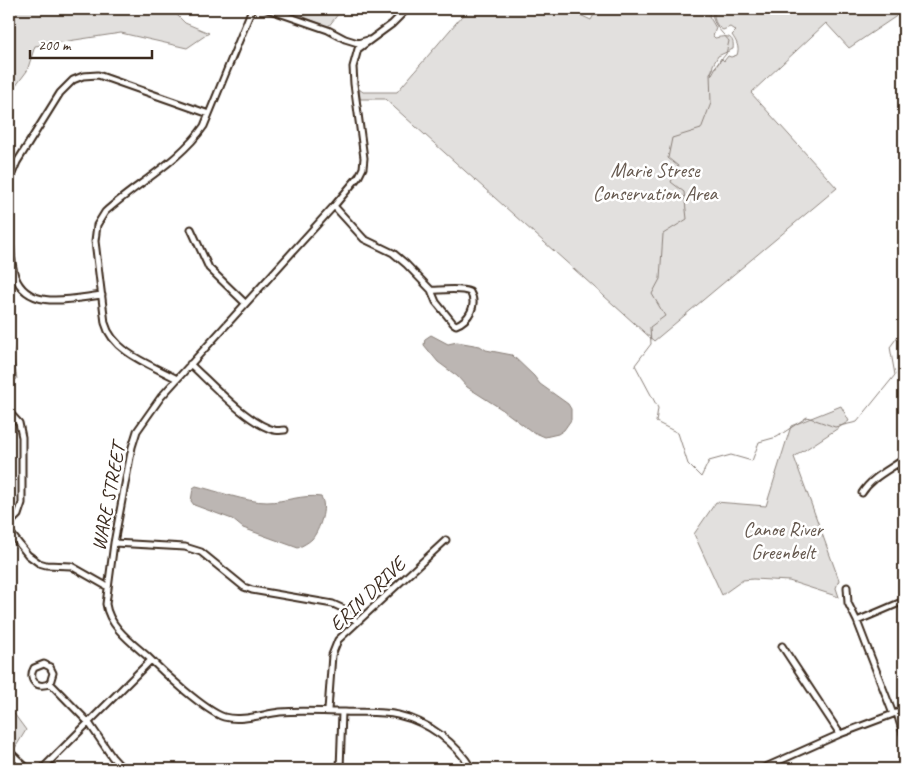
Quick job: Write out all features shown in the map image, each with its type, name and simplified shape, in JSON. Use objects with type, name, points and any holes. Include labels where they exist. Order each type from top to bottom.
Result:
[{"type":"street","points":[[176,380],[126,352],[111,338],[105,324],[95,241],[100,220],[108,209],[186,147],[200,132],[252,9]]},
{"type":"street","points":[[267,9],[328,30],[358,49],[392,24],[407,9]]},
{"type":"street","points":[[345,39],[358,43],[370,40]]},
{"type":"street","name":"WARE STREET","points":[[358,49],[353,66],[353,75],[364,158],[363,168],[359,176],[334,206],[151,409],[137,431],[132,447],[114,543],[106,604],[107,614],[120,631],[151,660],[204,705],[225,718],[328,710],[396,715],[411,719],[451,742],[463,754],[472,769]]},
{"type":"street","points":[[9,178],[60,93],[73,80],[83,76],[98,75],[112,79],[208,114]]},
{"type":"street","points":[[334,206],[364,239],[392,253],[406,264],[431,290],[436,302],[453,323],[456,325],[460,324],[471,312],[473,300],[470,292],[455,289],[431,290]]},
{"type":"street","points":[[9,226],[14,274],[20,285],[28,293],[37,298],[52,301],[102,295]]},
{"type":"street","points":[[191,229],[209,268],[245,303]]},
{"type":"street","points":[[190,364],[236,406],[257,422],[274,430],[285,430]]},
{"type":"street","points":[[9,412],[19,423],[22,437],[22,503],[18,515],[9,524]]},
{"type":"street","points":[[862,493],[880,475],[902,461],[904,476]]},
{"type":"street","points":[[9,532],[35,561],[46,565],[71,566],[108,587]]},
{"type":"street","name":"ERIN DRIVE","points":[[328,710],[333,650],[338,640],[446,540]]},
{"type":"street","points":[[114,543],[194,548],[244,587],[333,604],[344,609],[357,622]]},
{"type":"street","points":[[847,588],[848,603],[904,737]]},
{"type":"street","points":[[857,621],[904,601]]},
{"type":"street","points":[[782,646],[840,734]]},
{"type":"street","points":[[42,769],[151,660]]},
{"type":"street","points":[[40,664],[50,667],[53,677],[50,683],[43,686],[34,682],[32,674],[34,668],[40,664]]},
{"type":"street","points":[[50,683],[89,722],[123,769]]},
{"type":"street","points":[[761,769],[840,734],[904,710]]},
{"type":"street","points":[[340,769],[342,712]]},
{"type":"street","points":[[9,751],[28,769]]},
{"type":"green space","points":[[9,9],[171,9],[185,23],[209,33],[187,48],[121,33],[35,46],[27,71],[9,95]]},
{"type":"green space","points":[[309,9],[342,9],[328,27],[302,16]]},
{"type":"green space","name":"Marie Strese Conservation Area","points":[[468,9],[567,9],[591,20],[597,9],[711,9],[709,16],[716,28],[713,36],[715,38],[731,38],[733,49],[718,56],[713,65],[711,76],[721,58],[724,61],[728,56],[737,55],[738,49],[732,35],[736,31],[730,27],[723,30],[718,27],[714,19],[715,10],[904,9],[904,11],[849,48],[826,23],[751,93],[837,188],[654,341],[385,99],[360,99],[359,89],[363,92],[397,92]]},
{"type":"green space","points":[[9,331],[17,379],[9,382]]},
{"type":"green space","name":"Canoe River Greenbelt","points":[[841,406],[849,421],[794,457],[839,580],[836,588],[839,597],[789,581],[753,579],[743,580],[722,595],[694,534],[716,502],[766,506],[791,426]]},
{"type":"green space","points":[[9,707],[26,730],[15,748],[9,741]]},
{"type":"shaded area","points":[[431,335],[448,344],[457,342],[512,355],[540,384],[568,404],[571,409],[571,420],[564,430],[558,434],[545,437],[531,431],[467,387],[457,376],[438,362],[424,345],[425,339]]},
{"type":"shaded area","points":[[196,486],[259,502],[274,502],[314,496],[321,497],[324,507],[322,519],[312,539],[298,548],[243,528],[232,519],[194,505],[191,501],[193,488]]},
{"type":"waterway","points":[[714,9],[714,22],[729,41],[726,54],[710,73],[711,103],[701,129],[672,138],[668,158],[678,166],[671,182],[684,192],[687,219],[663,234],[660,279],[652,294],[665,316],[650,327],[651,344],[635,365],[658,408],[656,422],[678,433],[688,464],[701,477],[709,461],[731,455],[752,461],[759,442],[777,437],[807,417],[835,427],[857,422],[895,375],[890,347],[904,328]]}]
